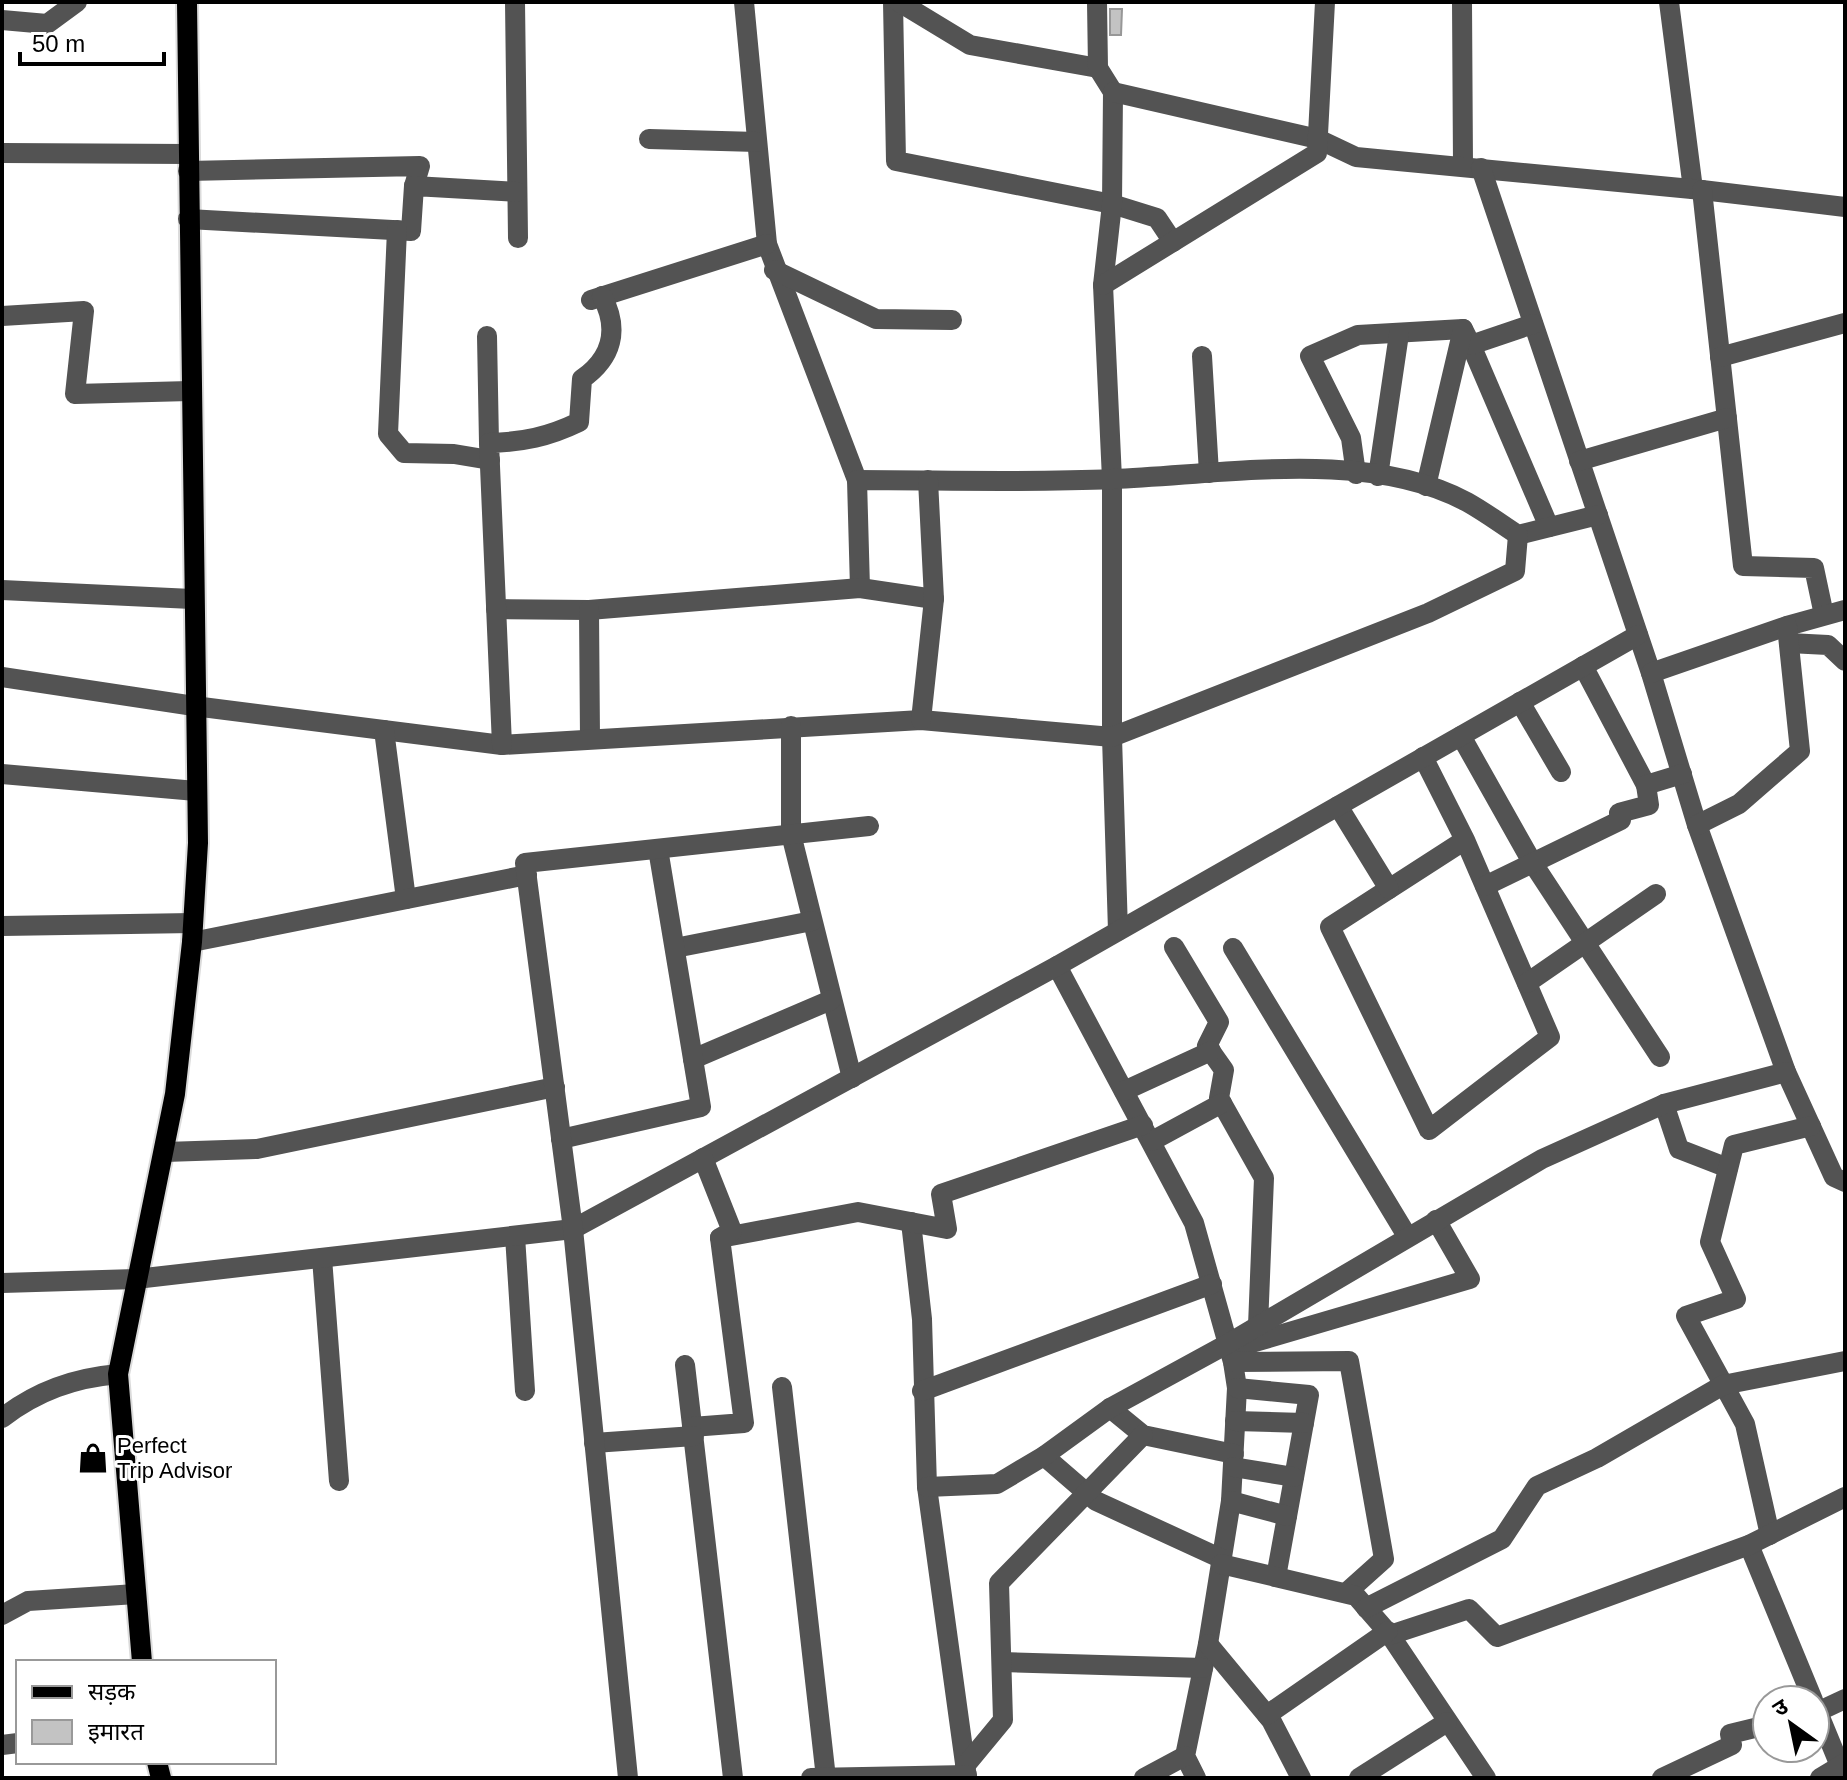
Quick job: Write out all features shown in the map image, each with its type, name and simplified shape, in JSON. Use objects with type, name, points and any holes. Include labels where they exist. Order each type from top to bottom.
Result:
[{"type":"main road","points":[[142,1660],[118,1374],[165,1152],[192,932],[196,791],[187,2]]},
{"type":"street","points":[[2,20],[47,24],[77,2]]},
{"type":"street","points":[[515,2],[518,238]]},
{"type":"street","points":[[744,2],[767,244],[774,270],[857,480],[860,588]]},
{"type":"street","points":[[896,2],[970,45],[1098,68]]},
{"type":"street","points":[[896,2],[896,161],[1112,204],[1157,218],[1173,242]]},
{"type":"street","points":[[1097,2],[1098,68],[1113,92],[1112,204],[1103,285],[1112,479],[1112,737],[1118,931]]},
{"type":"street","points":[[1103,285],[1317,153],[1325,2]]},
{"type":"street","points":[[1462,2],[1472,167],[1533,324],[1651,673],[1697,825],[1786,1072],[1834,1177],[1845,1182]]},
{"type":"street","points":[[1669,2],[1698,189],[1743,566],[1814,568],[1824,615]]},
{"type":"street","points":[[1113,92],[1318,139],[1356,157],[1698,189],[1845,207]]},
{"type":"street","points":[[649,139],[757,142]]},
{"type":"street","points":[[2,153],[188,163],[420,166],[414,186],[411,231],[188,219]]},
{"type":"street","points":[[414,186],[517,192]]},
{"type":"street","points":[[397,230],[388,434],[404,453],[489,452],[537,439],[579,422],[582,379],[599,366],[612,344],[609,310],[597,298],[767,244]]},
{"type":"street","points":[[774,270],[876,319],[952,320]]},
{"type":"street","points":[[2,316],[84,311],[75,394],[190,391]]},
{"type":"street","points":[[1720,357],[1845,323]]},
{"type":"street","points":[[1356,474],[1351,438],[1310,356],[1358,335],[1467,337],[1533,324]]},
{"type":"street","points":[[1378,476],[1399,334]]},
{"type":"street","points":[[487,336],[502,745]]},
{"type":"street","points":[[1426,486],[1467,337]]},
{"type":"street","points":[[1467,337],[1549,527]]},
{"type":"street","points":[[1202,356],[1209,473]]},
{"type":"street","points":[[1579,461],[1727,418]]},
{"type":"street","points":[[857,480],[1112,479],[1287,467],[1378,476],[1426,486],[1466,501],[1518,535],[1598,515]]},
{"type":"street","points":[[921,720],[934,599],[928,480]]},
{"type":"street","points":[[2,677],[194,706],[502,745],[921,720],[1112,737],[1428,613],[1515,571],[1518,535]]},
{"type":"street","points":[[496,609],[589,610],[860,588],[934,599]]},
{"type":"street","points":[[2,590],[192,599]]},
{"type":"street","points":[[589,610],[590,739]]},
{"type":"street","points":[[1651,673],[1788,634],[1824,615],[1845,610]]},
{"type":"street","points":[[1788,634],[1828,645],[1845,661]]},
{"type":"street","points":[[1697,825],[1739,804],[1800,751],[1788,634]]},
{"type":"street","points":[[2,1283],[136,1279],[573,1229],[1057,966],[1638,635]]},
{"type":"street","points":[[1485,886],[1621,820],[1619,813],[1649,805],[1646,785],[1583,666]]},
{"type":"street","points":[[1520,702],[1561,772]]},
{"type":"street","points":[[791,726],[791,834],[852,1078]]},
{"type":"street","points":[[384,730],[406,899]]},
{"type":"street","points":[[1461,736],[1532,862],[1660,1057]]},
{"type":"street","points":[[1423,757],[1465,840],[1550,1037],[1429,1130],[1330,927],[1465,840]]},
{"type":"street","points":[[2,774],[196,791]]},
{"type":"street","points":[[1646,785],[1682,774]]},
{"type":"street","points":[[1338,806],[1389,889]]},
{"type":"street","points":[[628,1778],[573,1229],[525,863],[869,826]]},
{"type":"street","points":[[561,1139],[701,1107],[658,849]]},
{"type":"street","points":[[2,926],[192,932],[406,899],[527,875]]},
{"type":"street","points":[[1527,983],[1656,894]]},
{"type":"street","points":[[675,948],[812,921]]},
{"type":"street","points":[[1174,947],[1219,1022],[1207,1046],[1224,1070],[1219,1098],[1264,1178],[1258,1326]]},
{"type":"street","points":[[1233,948],[1407,1236]]},
{"type":"street","points":[[1057,966],[1194,1223],[1231,1351],[1237,1388],[1231,1501],[1208,1644],[1185,1756],[1196,1778]]},
{"type":"street","points":[[693,1059],[831,1000]]},
{"type":"street","points":[[1124,1091],[1211,1051]]},
{"type":"street","points":[[1231,1351],[1258,1326],[1542,1159],[1664,1104],[1786,1072]]},
{"type":"street","points":[[165,1152],[257,1149],[555,1087]]},
{"type":"street","points":[[720,1238],[858,1212],[947,1229],[941,1194],[1147,1133],[1222,1103]]},
{"type":"street","points":[[1664,1104],[1679,1149],[1728,1168]]},
{"type":"street","points":[[1770,1535],[1745,1424],[1686,1316],[1736,1299],[1710,1242],[1734,1145],[1811,1126]]},
{"type":"street","points":[[703,1158],[732,1231],[720,1238]]},
{"type":"street","points":[[927,1487],[997,1484],[1044,1456],[1110,1408],[1231,1351],[1470,1279],[1436,1220]]},
{"type":"street","points":[[911,1222],[922,1319],[927,1487],[966,1773]]},
{"type":"street","points":[[515,1236],[525,1391]]},
{"type":"street","points":[[594,1443],[744,1423],[720,1238]]},
{"type":"street","points":[[322,1258],[339,1481]]},
{"type":"street","points":[[922,1391],[1212,1284]]},
{"type":"street","points":[[1231,1351],[1349,1361],[1384,1559],[1346,1593]]},
{"type":"street","points":[[1366,1608],[1502,1539],[1537,1486],[1597,1458],[1723,1385],[1845,1361]]},
{"type":"street","points":[[685,1365],[733,1778]]},
{"type":"street","points":[[2,1418],[21,1403],[77,1378],[118,1374]]},
{"type":"street","points":[[782,1387],[826,1778]]},
{"type":"street","points":[[1237,1388],[1309,1395],[1276,1577]]},
{"type":"street","points":[[1110,1408],[1143,1435],[1294,1477]]},
{"type":"street","points":[[1235,1421],[1304,1423]]},
{"type":"street","points":[[966,1773],[1003,1720],[999,1583],[1143,1435]]},
{"type":"street","points":[[1044,1456],[1096,1501],[1221,1562],[1356,1596],[1389,1633],[1486,1778]]},
{"type":"street","points":[[1267,1715],[1389,1633],[1469,1609],[1497,1637],[1749,1545],[1845,1497]]},
{"type":"street","points":[[1231,1501],[1287,1516]]},
{"type":"street","points":[[1749,1545],[1806,1684]]},
{"type":"street","points":[[2,1615],[28,1601],[136,1594]]},
{"type":"street","points":[[1208,1644],[1267,1715],[1301,1778]]},
{"type":"street","points":[[1002,1662],[1203,1668]]},
{"type":"street","points":[[1359,1778],[1447,1722]]},
{"type":"street","points":[[1662,1778],[1732,1745],[1730,1734],[1751,1729]]},
{"type":"street","points":[[1820,1778],[1843,1769],[1831,1742]]},
{"type":"street","points":[[1144,1778],[1185,1756]]},
{"type":"street","points":[[811,1778],[966,1773]]},
{"type":"building","points":[[1110,9],[1122,9],[1121,35],[1110,35]]},
{"type":"place","name":"Perfect Trip Advisor","points":[[93,1458]]}]
